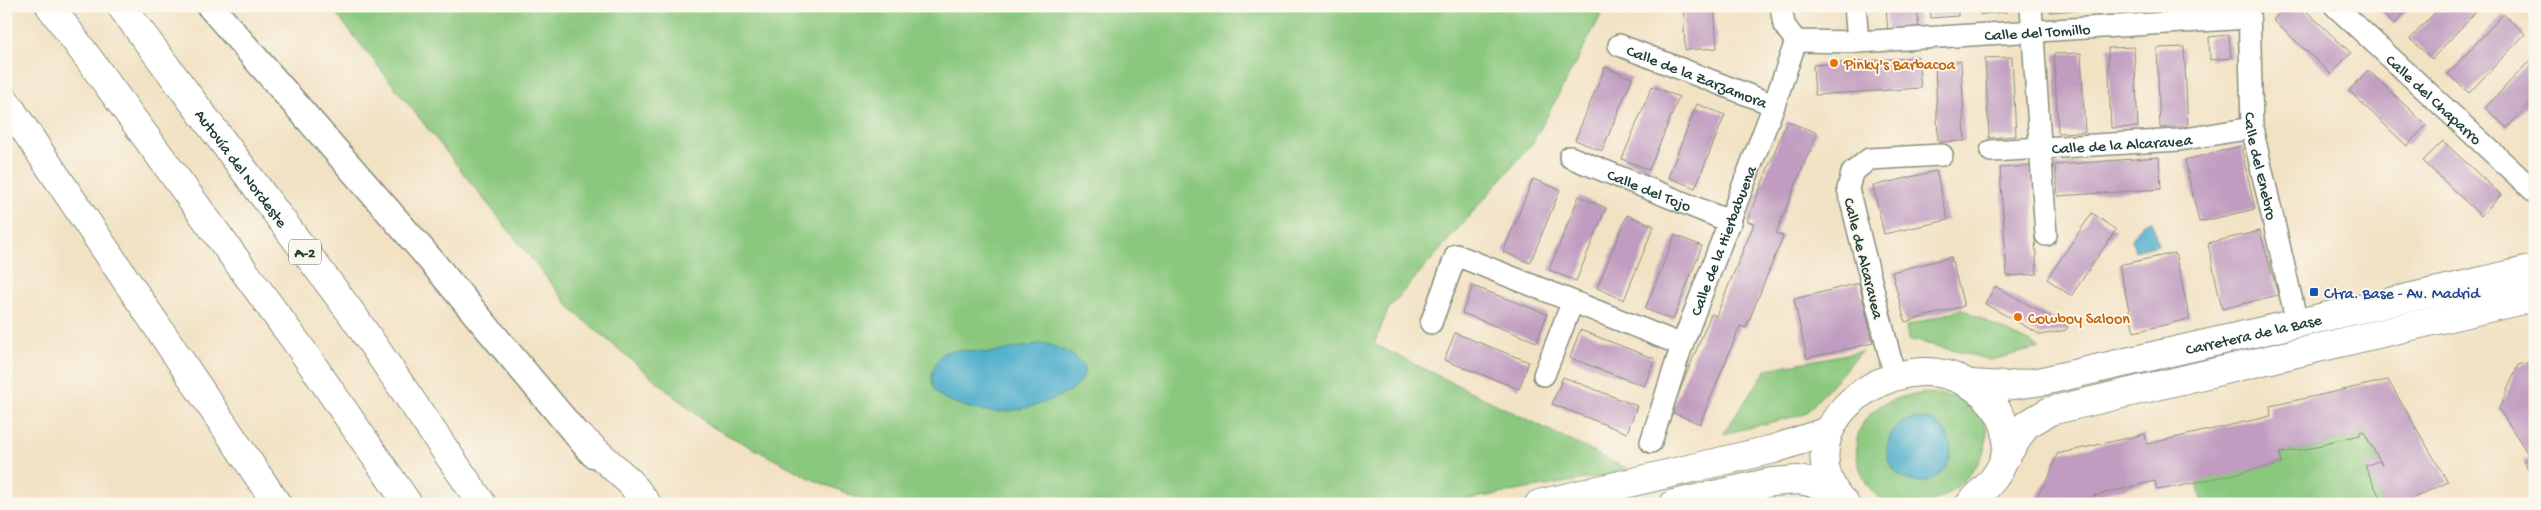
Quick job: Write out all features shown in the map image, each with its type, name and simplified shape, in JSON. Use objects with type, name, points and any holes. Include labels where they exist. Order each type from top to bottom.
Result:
[{"type":"main road","points":[[50,6],[297,342],[408,504]]},
{"type":"main road","name":"Autovía del Nordeste","points":[[121,6],[352,314],[482,504]]},
{"type":"main road","points":[[6,102],[276,504]]},
{"type":"main road","name":"Carretera de la Base","points":[[1970,384],[2006,386],[2043,381],[2535,269]]},
{"type":"main road","name":"Carretera de la Base","points":[[1970,504],[1994,480],[2005,458],[2026,425],[2050,410],[2535,297]]},
{"type":"main road","points":[[1836,498],[1822,459],[1828,432],[1847,405],[1869,388],[1895,377],[1928,372],[1970,384],[1993,402],[2004,423],[2006,438],[2005,458]]},
{"type":"main road","points":[[1540,504],[1774,449],[1828,432]]},
{"type":"main road","points":[[580,437],[631,483],[647,504]]},
{"type":"main road","points":[[1674,504],[1772,482],[1798,480],[1836,498]]},
{"type":"street","points":[[210,6],[580,437],[631,504]]},
{"type":"street","points":[[220,6],[273,78]]},
{"type":"street","points":[[1781,6],[1784,25],[1796,41]]},
{"type":"street","points":[[1855,6],[1858,42]]},
{"type":"street","points":[[2030,6],[2046,235]]},
{"type":"street","name":"Calle del Chaparro","points":[[2335,6],[2535,192]]},
{"type":"street","name":"Calle del Tomillo","points":[[1796,41],[1858,42],[2032,31],[2248,12]]},
{"type":"street","name":"Calle del Enebro","points":[[2248,12],[2252,128],[2297,323]]},
{"type":"street","name":"Calle de la Hierbabuena","points":[[1651,442],[1682,345],[1774,105],[1796,41]]},
{"type":"street","name":"Calle de la Zarzamora","points":[[1619,45],[1774,105]]},
{"type":"street","name":"Calle de la Alcaravea","points":[[1991,150],[2179,140],[2252,128]]},
{"type":"street","name":"Calle de Alcaravea","points":[[1895,377],[1848,189],[1852,173],[1869,159],[1942,155]]},
{"type":"street","name":"Calle del Tojo","points":[[1570,157],[1730,222]]},
{"type":"street","points":[[1431,323],[1456,256],[1682,345]]},
{"type":"street","points":[[1544,375],[1572,303]]},
{"type":"green space","points":[[330,6],[1606,6],[1532,144],[1389,308],[1374,344],[1632,471],[1440,504],[873,504],[814,480],[710,426],[573,311]]},
{"type":"green space","points":[[1962,309],[2040,348],[1991,360],[1908,339],[1906,326]]},
{"type":"green space","points":[[1862,351],[1805,414],[1723,434],[1767,369]]},
{"type":"green space","points":[[1927,393],[1948,396],[1963,401],[1980,415],[1986,429],[1986,443],[1981,458],[1972,472],[1960,484],[1947,494],[1933,501],[1907,504],[1885,501],[1872,491],[1860,470],[1856,445],[1861,427],[1867,417],[1883,404],[1915,394]]},
{"type":"green space","points":[[2363,431],[2382,464],[2378,461],[2365,467],[2383,504],[2202,504],[2197,481],[2282,463],[2280,453],[2322,446],[2324,443],[2360,435],[2360,432]]},
{"type":"water","points":[[2152,221],[2158,245],[2135,251],[2132,239],[2143,223]]},
{"type":"water","points":[[1043,343],[1071,354],[1083,366],[1083,378],[1073,388],[1056,398],[1015,410],[990,412],[951,402],[935,390],[932,380],[933,370],[944,352],[960,350],[989,353]]},
{"type":"water","points":[[1919,418],[1937,424],[1945,432],[1951,450],[1945,468],[1937,476],[1919,482],[1901,476],[1893,468],[1887,450],[1893,432],[1901,424]]},
{"type":"building","points":[[1683,6],[1714,6],[1717,48],[1685,50]]},
{"type":"building","points":[[1886,6],[1917,6],[1919,32],[1888,34]]},
{"type":"building","points":[[1930,6],[1958,6],[1958,16],[1931,18]]},
{"type":"building","points":[[1980,6],[2008,6],[2008,12],[1981,14]]},
{"type":"building","points":[[2050,6],[2103,6],[2104,8],[2050,12]]},
{"type":"building","points":[[2286,6],[2301,6],[2351,53],[2331,74],[2273,20]]},
{"type":"building","points":[[2375,6],[2411,6],[2394,25]]},
{"type":"building","points":[[2441,6],[2481,6],[2432,59],[2410,39]]},
{"type":"building","points":[[2503,14],[2525,34],[2469,93],[2448,74]]},
{"type":"building","points":[[2229,35],[2231,58],[2210,60],[2209,37]]},
{"type":"building","points":[[2134,47],[2138,127],[2111,128],[2108,48]]},
{"type":"building","points":[[2184,47],[2188,126],[2160,128],[2157,48]]},
{"type":"building","points":[[2081,53],[2085,132],[2058,133],[2054,54]]},
{"type":"building","points":[[2535,55],[2535,98],[2507,128],[2485,108]]},
{"type":"building","points":[[1918,57],[1921,88],[1815,95],[1813,65]]},
{"type":"building","points":[[2012,57],[2016,136],[1989,138],[1985,58]]},
{"type":"building","points":[[1961,61],[1965,141],[1938,142],[1935,62]]},
{"type":"building","points":[[1605,67],[1632,78],[1602,151],[1575,140]]},
{"type":"building","points":[[2368,70],[2426,125],[2407,146],[2349,91]]},
{"type":"building","points":[[1652,86],[1679,97],[1649,170],[1622,159]]},
{"type":"building","points":[[1697,104],[1725,115],[1695,188],[1668,177]]},
{"type":"building","points":[[1787,121],[1817,133],[1776,233],[1783,236],[1746,328],[1740,326],[1700,424],[1671,412],[1711,314],[1716,316],[1754,224],[1747,221]]},
{"type":"building","points":[[2443,141],[2501,195],[2481,216],[2423,161]]},
{"type":"building","points":[[2241,146],[2255,209],[2199,222],[2185,160]]},
{"type":"building","points":[[2159,157],[2161,189],[2058,196],[2055,165]]},
{"type":"building","points":[[2031,166],[2037,274],[2007,276],[2000,168]]},
{"type":"building","points":[[1936,171],[1948,220],[1884,234],[1873,186]]},
{"type":"building","points":[[1533,179],[1560,190],[1530,263],[1503,252]]},
{"type":"building","points":[[1579,196],[1606,208],[1576,281],[1549,270]]},
{"type":"building","points":[[2092,213],[2116,230],[2071,296],[2047,279]]},
{"type":"building","points":[[1627,215],[1654,226],[1624,300],[1597,288]]},
{"type":"building","points":[[2260,231],[2278,295],[2222,309],[2208,243]]},
{"type":"building","points":[[1675,235],[1702,246],[1673,320],[1645,309]]},
{"type":"building","points":[[2175,253],[2190,319],[2134,332],[2119,265]]},
{"type":"building","points":[[1951,257],[1964,306],[1905,322],[1892,272]]},
{"type":"building","points":[[1859,283],[1873,343],[1807,358],[1794,299]]},
{"type":"building","points":[[1473,286],[1547,314],[1537,342],[1462,313]]},
{"type":"building","points":[[1995,286],[2068,327],[2066,330],[2041,335],[1985,304]]},
{"type":"building","points":[[1580,330],[1655,359],[1644,386],[1570,358]]},
{"type":"building","points":[[1455,333],[1529,362],[1519,389],[1444,360]]},
{"type":"building","points":[[2535,361],[2535,481],[2523,461],[2530,457],[2499,409],[2518,365]]},
{"type":"building","points":[[1563,377],[1637,406],[1627,433],[1552,404]]},
{"type":"building","points":[[2388,380],[2448,482],[2400,504],[2383,504],[2365,466],[2378,461],[2382,464],[2363,431],[2360,432],[2360,435],[2324,443],[2322,446],[2280,453],[2282,463],[2176,487],[2157,490],[2155,481],[2093,496],[2090,501],[2092,504],[2032,504],[2049,477],[2057,454],[2145,434],[2147,444],[2271,416],[2270,406]]},
{"type":"place","name":"Pinky's Barbacoa","points":[[1834,63]]},
{"type":"place","name":"Ctra. Base - Av. Madrid","points":[[2314,292]]},
{"type":"place","name":"Cowboy Saloon","points":[[2018,317]]}]
